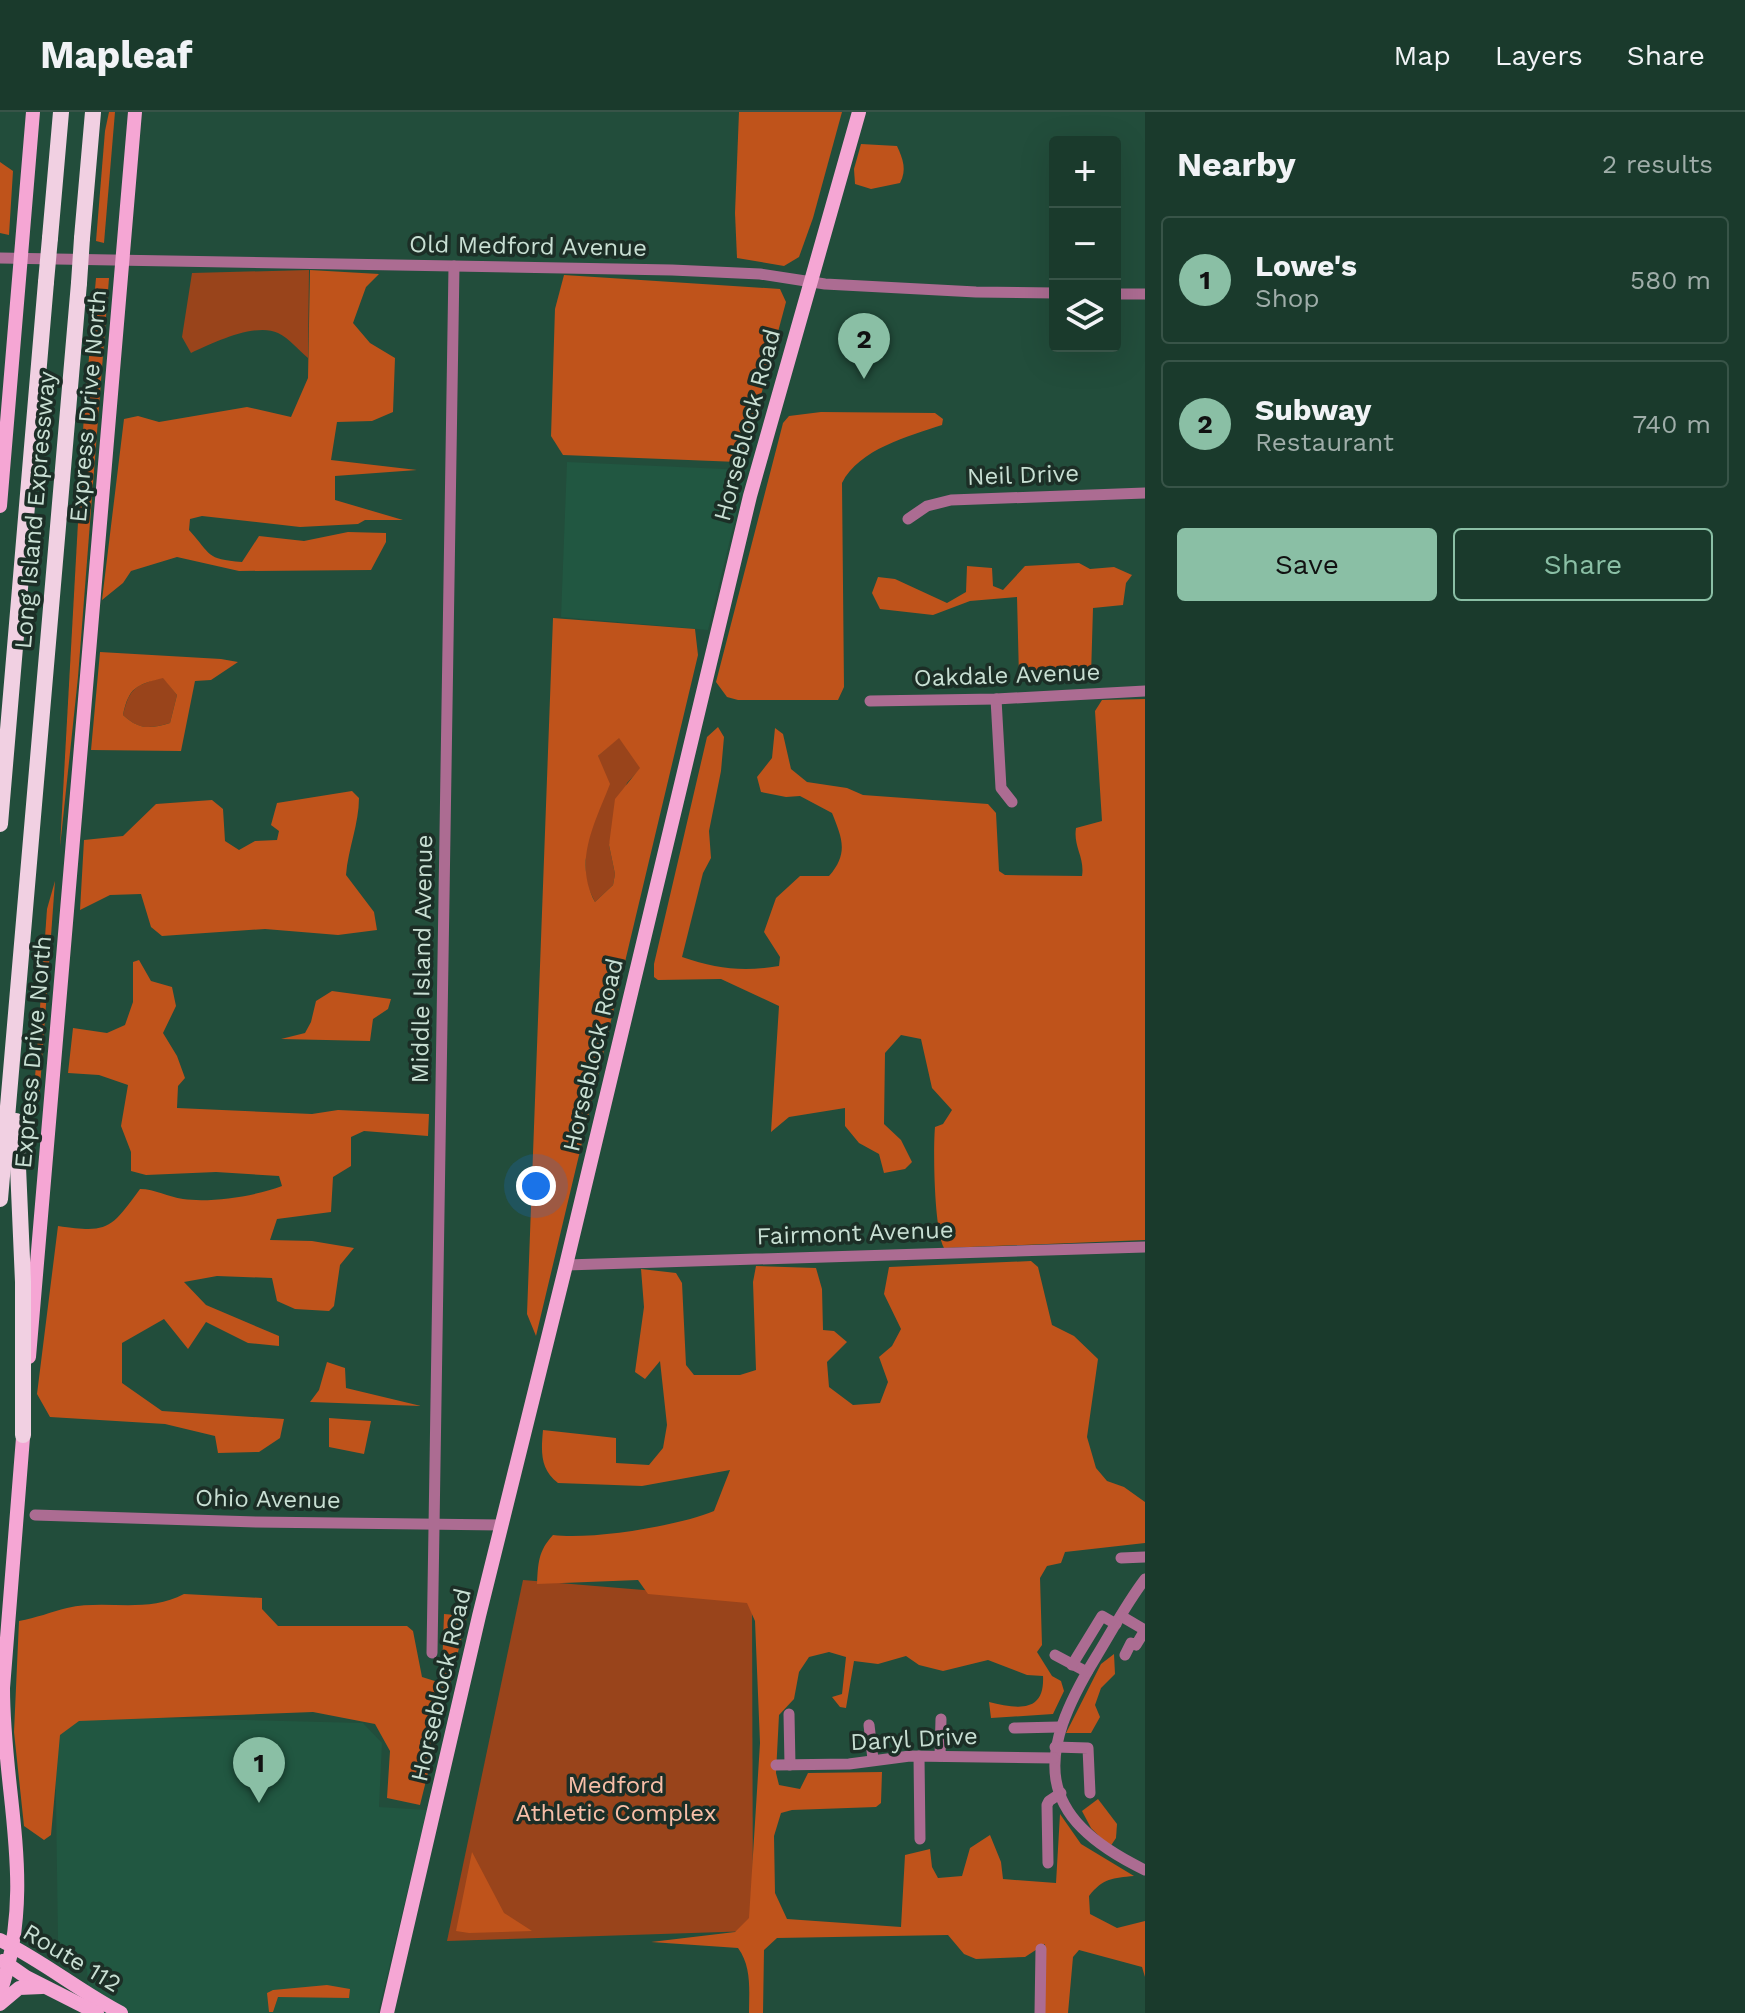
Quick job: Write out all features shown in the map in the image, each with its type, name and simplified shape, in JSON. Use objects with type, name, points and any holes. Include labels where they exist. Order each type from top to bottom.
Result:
[{"type":"highway","name":"Long Island Expressway","points":[[0,824],[61,112]]},
{"type":"highway","name":"Long Island Expressway","points":[[0,1199],[93,112]]},
{"type":"highway","points":[[17,1000],[16,1146],[23,1282],[23,1435]]},
{"type":"main road","points":[[0,506],[33,112]]},
{"type":"main road","name":"Express Drive North","points":[[0,1993],[7,1944],[18,1909],[17,1856],[3,1688],[135,112]]},
{"type":"main road","name":"Horseblock Road","points":[[387,2013],[501,1525],[750,496],[859,112]]},
{"type":"main road","name":"Route 112","points":[[7,1944],[37,1958],[95,1999],[121,2013]]},
{"type":"main road","name":"Route 112","points":[[4,1962],[46,1988],[97,2013]]},
{"type":"main road","points":[[0,2004],[19,1988],[46,1988]]},
{"type":"street","name":"Old Medford Avenue","points":[[0,258],[760,274],[810,281],[976,292],[1049,293]]},
{"type":"street","name":"Middle Island Avenue","points":[[432,1653],[454,266]]},
{"type":"street","points":[[1121,294],[1145,294]]},
{"type":"street","name":"Neil Drive","points":[[908,519],[927,506],[951,500],[1145,493]]},
{"type":"street","name":"Oakdale Avenue","points":[[870,701],[996,699],[1145,691]]},
{"type":"street","points":[[996,699],[1001,788],[1012,802]]},
{"type":"street","name":"Fairmont Avenue","points":[[566,1265],[1145,1247]]},
{"type":"street","name":"Ohio Avenue","points":[[35,1515],[501,1525]]},
{"type":"street","points":[[1121,1558],[1145,1557]]},
{"type":"street","points":[[1145,1579],[1087,1672],[1059,1727],[1054,1752],[1061,1793],[1076,1824],[1108,1852],[1145,1870]]},
{"type":"street","points":[[1072,1665],[1102,1616],[1145,1630],[1136,1645],[1131,1643],[1125,1655]]},
{"type":"street","points":[[1055,1655],[1087,1672]]},
{"type":"street","points":[[789,1714],[790,1765]]},
{"type":"street","points":[[940,1756],[941,1719]]},
{"type":"street","points":[[869,1725],[873,1759]]},
{"type":"street","points":[[1014,1728],[1059,1727]]},
{"type":"street","name":"Daryl Drive","points":[[776,1765],[849,1764],[873,1759],[1088,1748],[1090,1793]]},
{"type":"street","points":[[919,1756],[920,1839]]},
{"type":"street","points":[[1048,1863],[1047,1805],[1061,1793]]},
{"type":"street","points":[[1040,2013],[1041,1949]]},
{"type":"shaded area","points":[[109,112],[115,112],[104,243],[96,241]]},
{"type":"shaded area","points":[[739,112],[842,112],[799,257],[784,266],[737,258],[735,213]]},
{"type":"shaded area","points":[[861,144],[897,146],[903,164],[900,183],[871,189],[855,184],[854,169]]},
{"type":"shaded area","points":[[0,162],[13,171],[9,235],[0,233]]},
{"type":"shaded area","points":[[310,270],[379,274],[366,287],[353,323],[370,343],[395,358],[393,412],[372,421],[337,422],[331,460],[417,470],[335,476],[335,500],[403,520],[365,520],[358,524],[300,527],[202,516],[190,519],[189,530],[206,550],[215,557],[230,561],[242,562],[259,536],[304,541],[348,532],[386,533],[386,542],[371,570],[239,571],[177,557],[131,571],[123,583],[102,600],[124,419],[138,416],[159,422],[247,407],[291,417],[308,378]]},
{"type":"shaded area","points":[[564,275],[780,289],[786,302],[745,455],[738,462],[563,455],[551,436],[555,309]]},
{"type":"shaded area","points":[[96,278],[109,278],[78,677],[60,847],[84,414]]},
{"type":"shaded area","points":[[821,412],[935,413],[943,419],[942,425],[900,439],[872,453],[850,471],[842,483],[844,687],[838,700],[738,700],[727,697],[716,682],[783,423],[789,416]]},
{"type":"shaded area","points":[[567,462],[747,470],[708,630],[561,617]]},
{"type":"shaded area","points":[[1079,563],[1090,569],[1114,567],[1132,575],[1126,583],[1123,605],[1093,608],[1091,676],[1019,677],[1017,597],[970,601],[933,615],[880,609],[872,593],[878,577],[895,579],[947,603],[966,592],[967,566],[992,568],[993,586],[1003,590],[1025,566]]},
{"type":"shaded area","points":[[553,618],[695,629],[698,655],[536,1336],[527,1314]],"holes":[[[619,738],[640,768],[615,799],[609,845],[615,874],[613,885],[595,902],[589,887],[586,857],[593,828],[610,784],[598,756]]]},
{"type":"shaded area","points":[[100,652],[238,662],[211,680],[195,681],[181,751],[91,750]],"holes":[[[163,678],[177,695],[170,723],[145,727],[123,715],[131,693],[146,683]]]},
{"type":"shaded area","points":[[1145,699],[1145,1240],[944,1248],[936,1207],[935,1127],[943,1124],[952,1110],[932,1088],[921,1039],[901,1035],[885,1053],[884,1124],[901,1140],[912,1162],[905,1169],[884,1173],[879,1154],[859,1143],[845,1126],[845,1108],[789,1117],[771,1132],[779,1006],[721,979],[658,980],[654,977],[654,964],[707,737],[718,727],[724,737],[721,771],[709,831],[711,858],[703,873],[682,957],[730,968],[766,968],[779,966],[780,957],[764,932],[776,898],[800,876],[829,876],[839,860],[842,845],[832,813],[800,796],[786,797],[761,792],[757,777],[772,758],[775,728],[783,734],[791,769],[807,782],[847,788],[863,795],[988,804],[996,813],[999,871],[1005,875],[1082,876],[1076,828],[1102,821],[1095,711],[1102,700]]},
{"type":"shaded area","points":[[352,791],[359,798],[359,808],[346,875],[374,912],[377,930],[338,935],[265,929],[162,936],[151,927],[141,894],[110,895],[80,910],[84,840],[123,836],[156,804],[212,800],[223,809],[225,841],[239,850],[255,841],[277,840],[279,831],[271,825],[277,803]]},
{"type":"shaded area","points":[[55,881],[39,1101],[33,1106],[47,909]]},
{"type":"shaded area","points":[[139,960],[151,981],[172,987],[176,1006],[163,1033],[177,1056],[185,1078],[178,1086],[177,1108],[312,1114],[338,1110],[429,1114],[428,1136],[364,1131],[351,1137],[351,1166],[333,1177],[331,1212],[277,1219],[270,1240],[312,1241],[354,1248],[340,1265],[334,1306],[329,1311],[295,1309],[277,1301],[272,1278],[217,1276],[184,1282],[206,1305],[279,1336],[279,1346],[248,1343],[206,1322],[188,1349],[164,1319],[122,1343],[122,1383],[162,1411],[284,1419],[280,1438],[259,1452],[218,1453],[215,1436],[165,1424],[50,1417],[37,1394],[58,1226],[88,1229],[106,1226],[122,1213],[140,1189],[183,1199],[207,1200],[247,1196],[282,1186],[279,1176],[216,1172],[146,1175],[131,1171],[131,1152],[121,1126],[128,1085],[99,1075],[68,1073],[73,1028],[107,1033],[125,1025],[133,1002],[133,962]]},
{"type":"shaded area","points":[[332,991],[391,999],[388,1009],[373,1019],[370,1041],[281,1039],[305,1033],[316,1001]]},
{"type":"shaded area","points":[[1031,1261],[1038,1267],[1052,1325],[1074,1336],[1098,1359],[1087,1437],[1096,1468],[1107,1481],[1124,1487],[1145,1502],[1145,1543],[1065,1552],[1061,1563],[1047,1566],[1040,1578],[1042,1645],[1037,1652],[1052,1676],[1061,1681],[1064,1691],[1053,1714],[991,1718],[989,1702],[1018,1707],[1034,1703],[1042,1689],[1043,1676],[1027,1675],[988,1660],[943,1671],[919,1665],[906,1656],[878,1664],[854,1661],[846,1708],[840,1707],[832,1697],[842,1694],[846,1657],[829,1652],[809,1657],[799,1672],[794,1699],[779,1715],[776,1773],[779,1785],[800,1789],[808,1773],[882,1772],[881,1803],[876,1807],[781,1813],[774,1836],[775,1893],[787,1919],[901,1927],[905,1855],[930,1849],[932,1867],[938,1878],[962,1876],[970,1848],[990,1835],[1001,1862],[1003,1879],[1056,1883],[1060,1814],[1081,1844],[1134,1876],[1114,1878],[1099,1886],[1089,1896],[1090,1914],[1117,1928],[1145,1921],[1145,1977],[1142,1967],[1079,1950],[1073,1957],[1068,2013],[1045,2013],[1045,1944],[1025,1957],[976,1959],[964,1954],[948,1935],[777,1938],[764,1950],[763,2013],[749,2013],[748,1971],[738,1948],[651,1942],[735,1932],[749,1918],[760,1743],[755,1621],[747,1603],[648,1594],[638,1580],[537,1584],[542,1552],[553,1535],[635,1530],[698,1517],[714,1511],[730,1470],[642,1486],[558,1483],[543,1460],[543,1430],[616,1438],[616,1463],[649,1465],[663,1448],[667,1425],[660,1361],[645,1379],[635,1372],[644,1307],[641,1269],[676,1273],[682,1283],[686,1365],[694,1375],[740,1375],[756,1370],[753,1282],[756,1266],[816,1268],[822,1289],[823,1330],[834,1331],[847,1342],[827,1362],[829,1387],[853,1405],[880,1403],[888,1382],[879,1357],[892,1346],[901,1329],[884,1294],[889,1267]]},
{"type":"shaded area","points":[[327,1362],[345,1368],[346,1388],[421,1406],[310,1402],[319,1390]]},
{"type":"shaded area","points":[[329,1418],[371,1421],[364,1454],[329,1447]]},
{"type":"shaded area","points":[[184,1594],[262,1598],[262,1609],[278,1626],[407,1626],[413,1631],[422,1677],[438,1682],[442,1671],[444,1614],[467,1616],[420,1805],[387,1798],[390,1751],[375,1724],[313,1712],[79,1721],[60,1735],[51,1835],[44,1840],[24,1826],[14,1732],[19,1621],[67,1608],[141,1605]]},
{"type":"shaded area","points":[[1114,1654],[1115,1674],[1101,1688],[1095,1705],[1100,1717],[1091,1733],[1066,1733],[1101,1664]]},
{"type":"shaded area","points":[[79,1716],[363,1723],[382,1743],[379,1807],[427,1810],[378,2013],[89,2013],[87,1969],[58,1940],[55,1734]]},
{"type":"shaded area","points":[[1098,1799],[1117,1824],[1116,1838],[1110,1847],[1091,1828],[1082,1811]]},
{"type":"shaded area","points":[[472,1852],[504,1913],[532,1931],[456,1931]]},
{"type":"shaded area","points":[[327,1985],[350,1989],[349,1998],[278,1997],[273,2012],[269,2012],[267,1993],[273,1990]]},
{"type":"green space","points":[[309,270],[308,358],[286,338],[269,330],[234,335],[191,353],[182,337],[192,273]]},
{"type":"green space","points":[[163,677],[177,695],[170,723],[145,727],[123,715],[128,698],[136,688]]},
{"type":"green space","points":[[619,737],[641,768],[627,783],[609,845],[615,874],[613,885],[595,902],[586,883],[586,845],[598,756]]},
{"type":"green space","name":"Medford Athletic Complex","points":[[523,1580],[752,1599],[753,1931],[447,1941]]},
{"type":"place","name":"Subway","points":[[864,379]]},
{"type":"place","name":"Lowe's","points":[[259,1803]]}]
